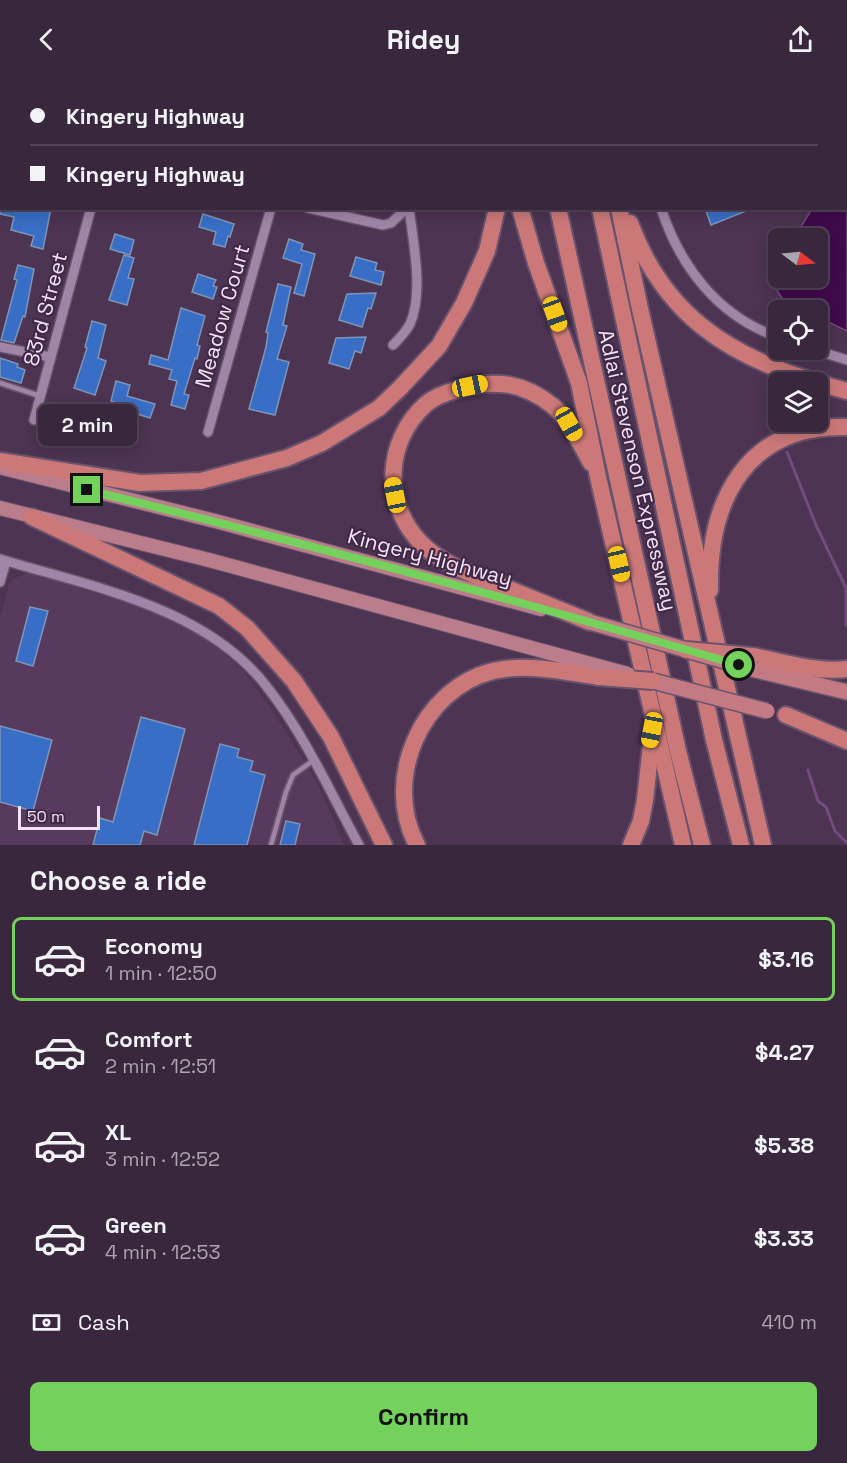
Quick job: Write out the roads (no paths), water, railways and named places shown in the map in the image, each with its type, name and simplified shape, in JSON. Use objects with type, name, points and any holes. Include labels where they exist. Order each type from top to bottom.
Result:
[{"type":"highway","points":[[0,461],[140,483],[201,481],[287,458],[322,443],[379,408],[439,346],[464,303],[487,251],[497,210]]},
{"type":"highway","points":[[521,210],[536,263],[579,383],[598,477],[683,845]]},
{"type":"highway","name":"Adlai Stevenson Expressway","points":[[558,210],[673,728],[702,845]]},
{"type":"highway","name":"Adlai Stevenson Expressway","points":[[600,210],[714,740],[741,845]]},
{"type":"highway","points":[[619,210],[756,820],[764,845]]},
{"type":"highway","points":[[626,210],[637,243],[659,282],[699,325],[718,340],[762,364],[785,372]]},
{"type":"highway","points":[[590,622],[486,580],[428,549],[406,524],[399,511],[392,477],[396,453],[405,431],[427,403],[447,392],[485,383],[505,383],[523,388],[554,407],[569,424],[598,477]]},
{"type":"highway","points":[[828,386],[847,391]]},
{"type":"highway","points":[[711,621],[710,581],[713,538],[720,512],[734,483],[757,455],[772,443],[813,429],[847,427]]},
{"type":"highway","points":[[32,517],[219,606],[247,628],[294,681],[331,737],[384,845]]},
{"type":"highway","name":"Kingery Highway","points":[[590,622],[686,650]]},
{"type":"highway","points":[[686,650],[754,663],[847,669]]},
{"type":"highway","points":[[754,663],[847,692]]},
{"type":"highway","points":[[417,845],[403,798],[405,774],[411,748],[423,723],[438,703],[464,683],[478,675],[495,670],[525,667],[599,672],[653,681],[847,731]]},
{"type":"highway","points":[[786,716],[847,741]]},
{"type":"highway","points":[[631,845],[641,821],[655,718]]},
{"type":"main road","name":"Kingery Highway","points":[[0,467],[219,522],[590,622]]},
{"type":"main road","points":[[0,508],[209,560],[599,672]]},
{"type":"street","name":"83rd Street","points":[[34,420],[90,210]]},
{"type":"street","name":"Meadow Court","points":[[208,432],[270,210]]},
{"type":"street","points":[[317,210],[383,225],[391,223],[406,210]]},
{"type":"street","points":[[393,345],[404,334],[411,322],[414,305],[417,274],[408,210]]},
{"type":"street","points":[[662,210],[680,255],[695,277],[717,302],[733,315],[768,333]]},
{"type":"street","points":[[0,347],[50,357]]},
{"type":"street","points":[[828,354],[847,360]]},
{"type":"street","points":[[0,582],[3,560],[149,604],[216,638],[267,686],[298,731],[359,845]]},
{"type":"lane","points":[[0,383],[40,396]]},
{"type":"lane","points":[[271,845],[293,775],[314,760]]},
{"type":"waterway","points":[[787,452],[816,525],[846,588],[846,625]]},
{"type":"waterway","points":[[808,770],[818,801],[826,807],[835,831],[847,843]]}]
